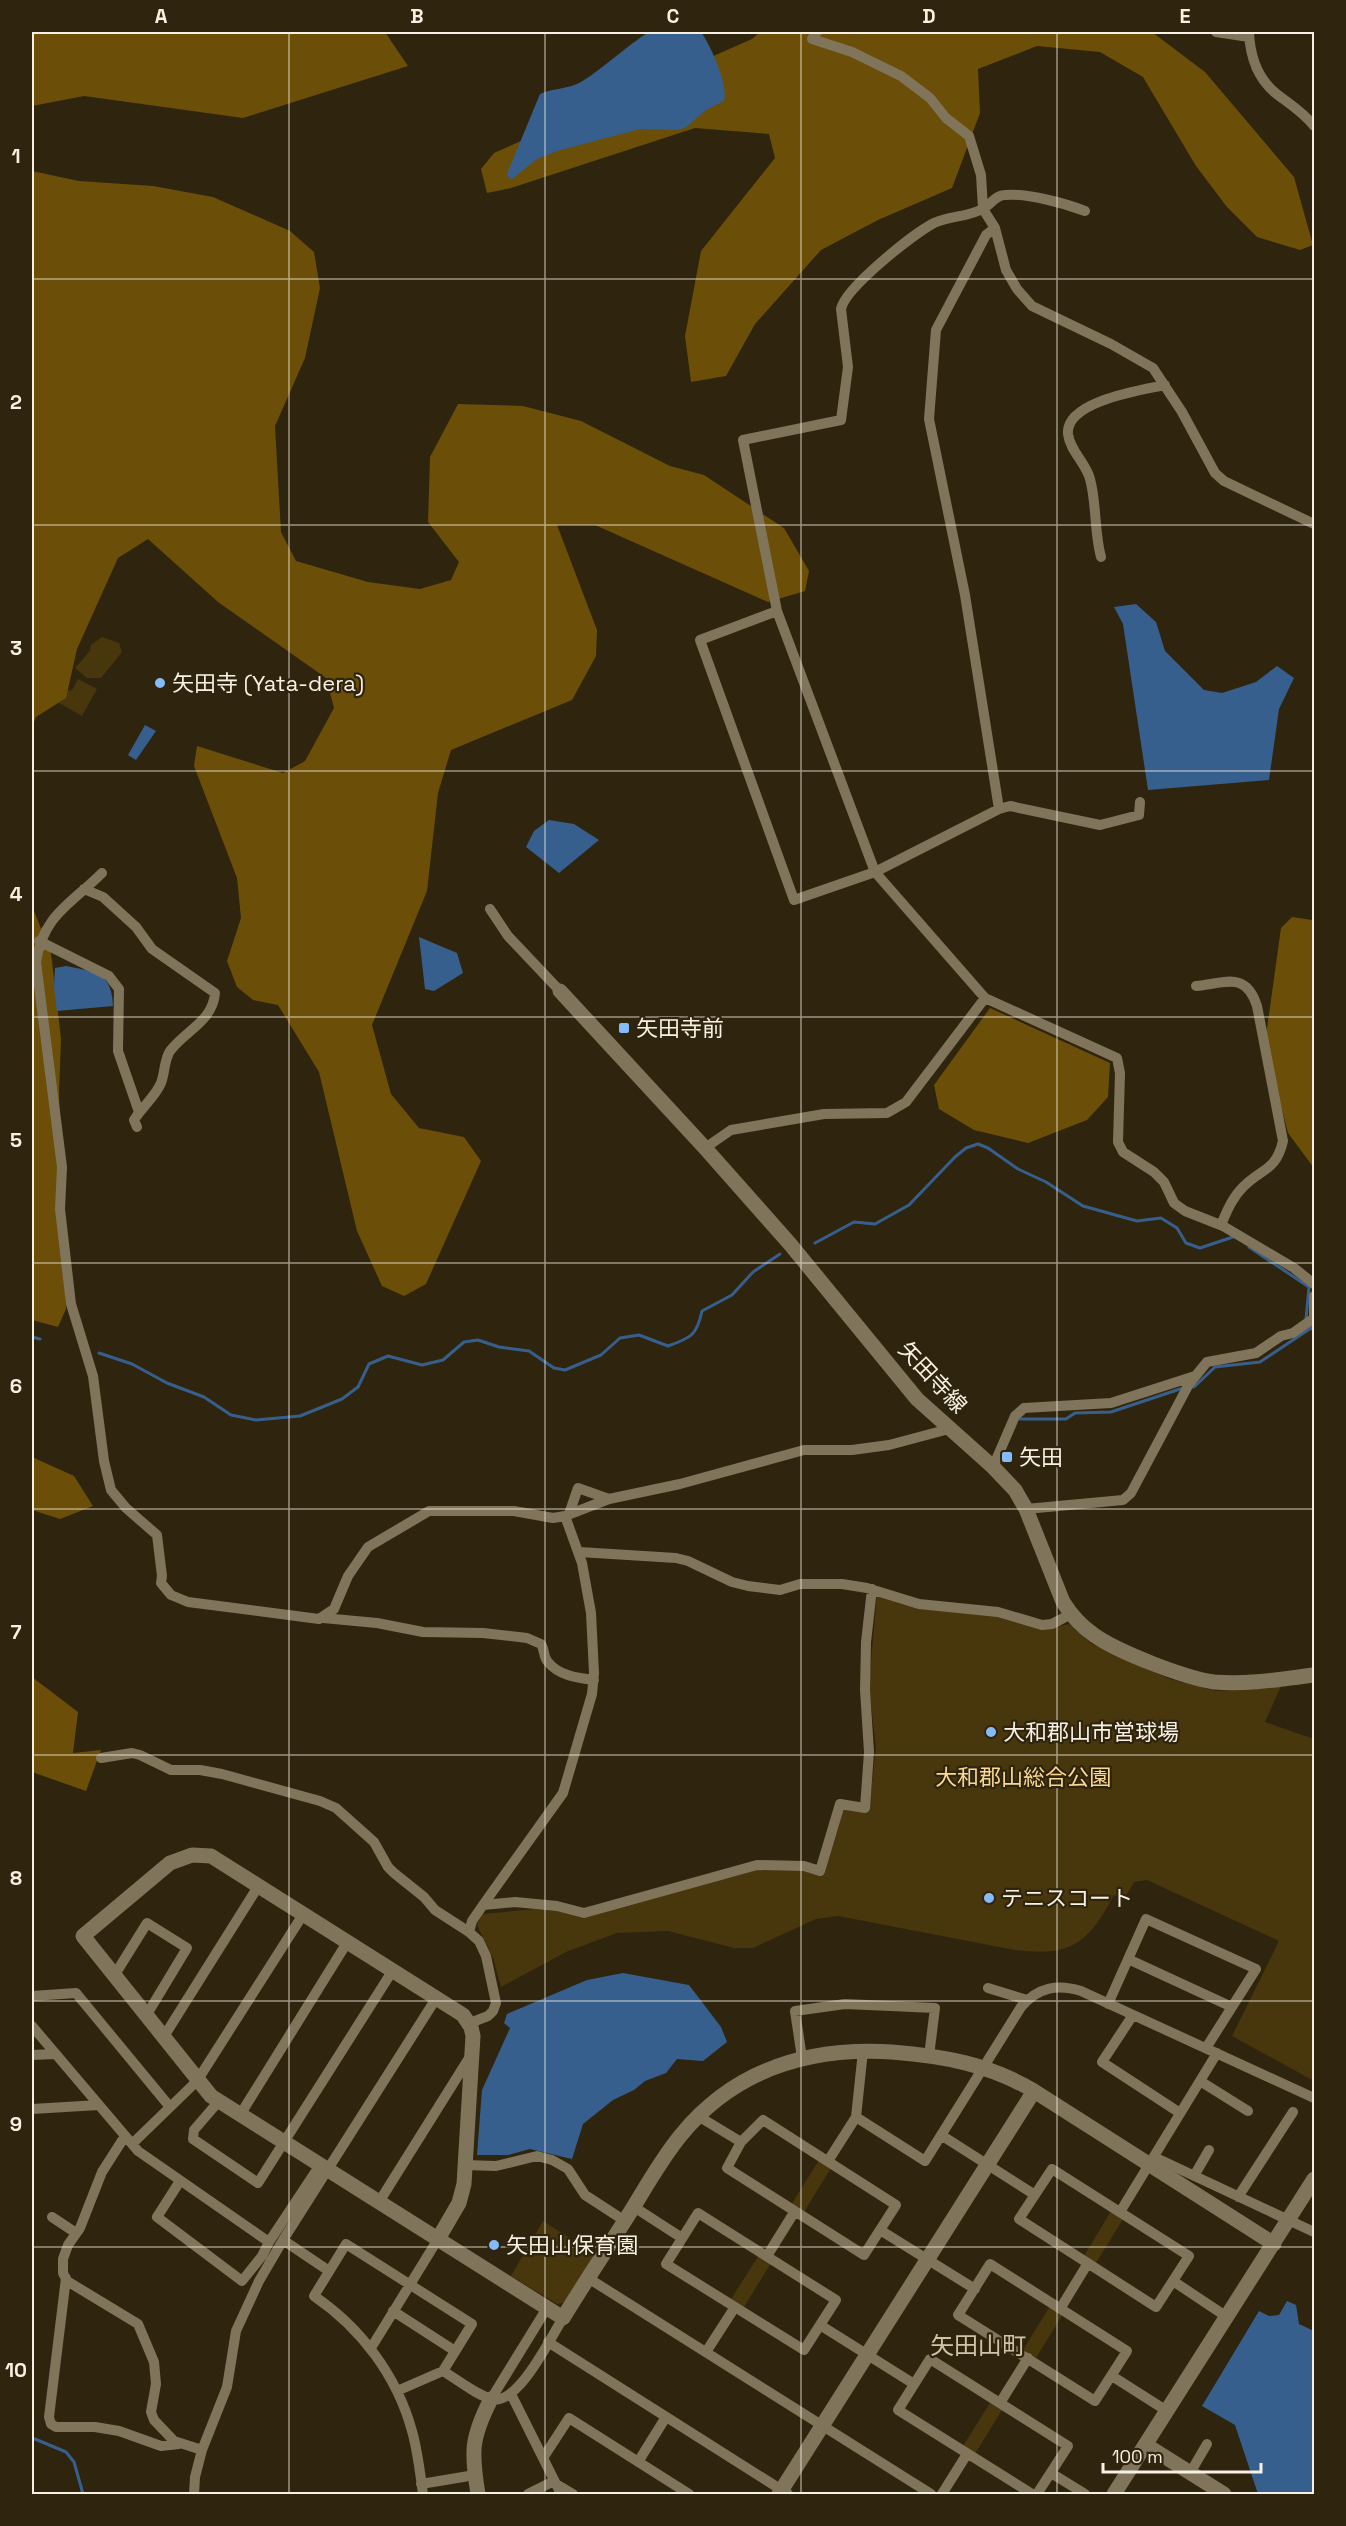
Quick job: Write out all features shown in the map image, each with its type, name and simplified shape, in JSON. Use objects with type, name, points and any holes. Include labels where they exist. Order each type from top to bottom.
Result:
[{"type":"street","points":[[817,32],[812,39],[852,52],[916,86],[930,98],[946,118],[969,136],[981,175],[983,209],[995,228],[1006,270],[1025,300],[1041,311],[1153,368],[1211,466],[1224,481],[1314,524]]},
{"type":"street","points":[[1216,32],[1249,34],[1253,58],[1261,76],[1276,93],[1303,113],[1314,126]]},
{"type":"street","points":[[1085,212],[1060,202],[1043,201],[1029,196],[997,197],[983,209],[935,223],[905,242],[850,292],[841,309],[848,367],[841,420],[743,441],[777,611],[875,872],[985,998],[1116,1058],[1120,1073],[1118,1142],[1123,1152],[1154,1172],[1164,1182],[1174,1203],[1185,1211],[1221,1225],[1294,1268],[1314,1284]]},
{"type":"street","points":[[995,228],[987,235],[936,330],[929,419],[965,595],[999,809]]},
{"type":"street","points":[[1101,557],[1096,536],[1091,481],[1087,469],[1072,447],[1068,433],[1071,423],[1090,405],[1107,398],[1165,385]]},
{"type":"street","points":[[777,611],[700,640],[794,900],[875,872],[999,809],[1010,806],[1101,825],[1139,815],[1140,802]]},
{"type":"street","points":[[102,873],[46,927],[39,941],[36,962],[62,1167],[60,1209],[62,1240],[71,1304],[93,1376],[111,1490],[126,1508],[157,1535],[162,1576],[160,1583],[171,1595],[188,1602],[315,1619],[376,1623],[413,1631],[483,1633],[526,1638],[541,1644],[546,1660],[555,1668],[573,1677],[594,1680]]},
{"type":"street","points":[[84,889],[103,897],[136,927],[152,949],[215,993],[209,1012],[170,1052],[162,1081],[134,1120],[137,1127]]},
{"type":"street","points":[[490,909],[508,936],[560,991]]},
{"type":"street","points":[[39,941],[109,976],[119,989],[118,1050],[139,1112]]},
{"type":"street","points":[[1196,986],[1237,982],[1246,985],[1252,991],[1257,1006],[1283,1141],[1279,1157],[1244,1186],[1233,1199],[1221,1225]]},
{"type":"street","name":"矢田寺線","points":[[560,991],[790,1244],[916,1399],[993,1467],[1015,1490],[1026,1509],[1054,1581],[1071,1614],[1096,1637],[1183,1675],[1231,1683],[1314,1676]]},
{"type":"street","points":[[705,1148],[731,1130],[824,1114],[887,1113],[906,1102],[985,998]]},
{"type":"street","points":[[1026,1509],[1123,1500],[1131,1493],[1190,1383],[1207,1362],[1256,1353],[1281,1336],[1293,1333],[1314,1318],[1314,1296]]},
{"type":"street","points":[[993,1467],[1015,1416],[1024,1408],[1111,1403],[1190,1383]]},
{"type":"street","points":[[323,1618],[334,1609],[348,1576],[368,1547],[429,1511],[514,1511],[553,1518],[609,1499],[680,1484],[804,1450],[871,1448],[909,1441],[949,1429]]},
{"type":"street","points":[[469,1932],[472,1921],[564,1793],[594,1680],[591,1613],[579,1552],[567,1515],[578,1488],[609,1499]]},
{"type":"street","points":[[579,1552],[676,1558],[688,1561],[732,1582],[780,1590],[800,1584],[842,1584],[872,1589],[919,1604],[998,1612],[1042,1625],[1052,1624],[1071,1614]]},
{"type":"street","points":[[483,1905],[515,1902],[556,1906],[584,1912],[757,1865],[804,1866],[820,1871],[840,1804],[865,1808],[869,1752],[865,1671],[872,1589]]},
{"type":"street","points":[[101,1758],[132,1754],[171,1770],[200,1770],[222,1774],[329,1804],[336,1808],[374,1842],[388,1867],[424,1897],[430,1906],[479,1941],[486,1956],[496,2003],[488,2016],[470,2023]]},
{"type":"street","points":[[370,2348],[438,2239],[463,2194],[473,2036],[470,2023],[464,2015],[437,1997],[211,1856],[192,1855],[170,1863],[83,1936],[197,2081],[219,2101],[240,2115],[438,2239],[563,2318]]},
{"type":"street","points":[[163,2038],[259,1885]]},
{"type":"street","points":[[179,2444],[158,2427],[151,2412],[156,2384],[154,2362],[138,2324],[66,2278],[63,2273],[63,2259],[102,2172],[128,2140],[171,2107],[197,2081],[304,1913]]},
{"type":"street","points":[[1108,2004],[1146,1919],[1256,1969],[1206,2048]]},
{"type":"street","points":[[114,1976],[147,1923],[187,1948],[146,2016]]},
{"type":"street","points":[[240,2115],[348,1941]]},
{"type":"street","points":[[1128,1959],[1232,2007]]},
{"type":"street","points":[[219,2101],[194,2130],[193,2139],[258,2183],[393,1970]]},
{"type":"street","points":[[856,2117],[925,2161],[1027,2000],[1042,1991],[1065,1987],[1133,2015],[1314,2098]]},
{"type":"street","points":[[988,1988],[1027,2000]]},
{"type":"street","points":[[32,1996],[76,1993],[171,2107]]},
{"type":"street","points":[[180,2181],[157,2217],[242,2281],[324,2168],[437,1997]]},
{"type":"street","points":[[802,2058],[795,2011],[845,2004],[935,2008],[929,2056]]},
{"type":"street","points":[[1133,2015],[1102,2062],[1180,2114]]},
{"type":"street","points":[[32,2026],[145,2157],[269,2242]]},
{"type":"street","points":[[828,2161],[856,2117],[863,2051]]},
{"type":"street","points":[[443,2371],[491,2399],[497,2400],[511,2394],[521,2386],[671,2147],[698,2116],[714,2101],[770,2068],[830,2052],[863,2051],[929,2056],[955,2059],[984,2067],[1034,2091],[1151,2161],[1274,2244]]},
{"type":"street","points":[[32,2055],[55,2054]]},
{"type":"street","points":[[1120,2212],[1217,2054]]},
{"type":"street","points":[[379,2202],[472,2055]]},
{"type":"street","points":[[1200,2081],[1248,2111]]},
{"type":"street","points":[[548,2342],[783,2493],[867,2355],[1034,2091]]},
{"type":"street","points":[[32,2109],[99,2105]]},
{"type":"street","points":[[1238,2197],[1293,2112]]},
{"type":"street","points":[[698,2116],[741,2142]]},
{"type":"street","points":[[763,2120],[828,2161],[897,2205],[864,2255],[727,2168],[741,2142],[763,2120]]},
{"type":"street","points":[[940,2135],[1035,2195]]},
{"type":"street","points":[[1194,2176],[1209,2150]]},
{"type":"street","points":[[465,2165],[496,2166],[537,2156],[552,2160],[568,2169],[585,2195],[625,2221]]},
{"type":"street","points":[[1151,2161],[1194,2176],[1313,2231]]},
{"type":"street","points":[[194,2494],[195,2477],[202,2450],[227,2387],[236,2331],[259,2281],[324,2168]]},
{"type":"street","points":[[1052,2169],[1120,2212],[1189,2256],[1156,2307],[1019,2219],[1052,2169]]},
{"type":"street","points":[[1114,2494],[1314,2179]]},
{"type":"street","points":[[634,2207],[682,2238]]},
{"type":"street","points":[[767,2256],[795,2211]]},
{"type":"street","points":[[698,2213],[767,2256],[836,2300],[804,2350],[666,2264],[698,2213]]},
{"type":"street","points":[[52,2217],[76,2233]]},
{"type":"street","points":[[880,2230],[975,2289]]},
{"type":"street","points":[[283,2240],[329,2271]]},
{"type":"street","points":[[397,2391],[443,2371],[472,2324],[346,2244],[314,2296],[350,2325],[380,2360],[397,2391],[412,2430],[422,2489],[475,2475]]},
{"type":"street","points":[[1060,2309],[1088,2263]]},
{"type":"street","points":[[990,2265],[1060,2309],[1127,2351],[1095,2401],[958,2314],[990,2265]]},
{"type":"street","points":[[66,2278],[49,2417],[51,2424],[56,2427],[94,2427],[119,2432],[161,2446],[179,2444],[202,2450]]},
{"type":"street","points":[[588,2278],[931,2494]]},
{"type":"street","points":[[1173,2281],[1227,2317]]},
{"type":"street","points":[[706,2352],[735,2307]]},
{"type":"street","points":[[478,2494],[472,2448],[479,2422],[547,2308]]},
{"type":"street","points":[[393,2311],[455,2351]]},
{"type":"street","points":[[820,2325],[914,2384]]},
{"type":"street","points":[[1000,2403],[1028,2358]]},
{"type":"street","points":[[1032,2494],[898,2410],[930,2359],[1068,2446],[1037,2494]]},
{"type":"street","points":[[1112,2376],[1167,2411]]},
{"type":"street","points":[[511,2394],[561,2494]]},
{"type":"street","points":[[638,2462],[666,2417]]},
{"type":"street","points":[[543,2458],[568,2418],[689,2494]]},
{"type":"street","points":[[1190,2473],[1207,2444]]},
{"type":"street","points":[[1146,2445],[1224,2494]]},
{"type":"street","points":[[942,2494],[967,2454]]},
{"type":"street","points":[[1051,2473],[1085,2494]]},
{"type":"street","points":[[528,2494],[555,2482]]},
{"type":"street","points":[[555,2482],[573,2494]]},
{"type":"green space","points":[[102,637],[119,643],[122,652],[101,678],[87,678],[75,668],[90,651],[91,645]]},
{"type":"green space","points":[[78,679],[97,689],[82,716],[54,700],[57,692],[72,690]]},
{"type":"green space","name":"大和郡山総合公園","points":[[877,1594],[996,1616],[1046,1629],[1069,1624],[1092,1644],[1170,1679],[1216,1691],[1281,1686],[1265,1722],[1314,1739],[1314,2081],[1232,2036],[1279,1941],[1147,1880],[1134,1882],[1124,1899],[1114,1895],[1096,1925],[1076,1943],[1051,1951],[1015,1950],[838,1916],[816,1919],[753,1948],[734,1948],[668,1931],[617,1933],[566,1952],[501,1987],[493,1958],[477,1925],[482,1914],[536,1909],[594,1914],[771,1866],[824,1870],[842,1807],[869,1810],[876,1748],[869,1685]]},
{"type":"green space","points":[[819,2160],[831,2168],[804,2212],[791,2205]]},
{"type":"green space","points":[[1111,2211],[1123,2219],[1096,2263],[1084,2256]]},
{"type":"green space","points":[[543,2221],[596,2255],[567,2302],[557,2304],[511,2276]]},
{"type":"green space","points":[[759,2255],[771,2263],[744,2307],[731,2299]]},
{"type":"green space","points":[[1050,2306],[1063,2314],[1036,2358],[1023,2350]]},
{"type":"green space","points":[[990,2403],[1002,2410],[975,2454],[963,2446]]},
{"type":"shaded area","points":[[32,32],[385,32],[408,66],[243,118],[84,96],[32,106]]},
{"type":"shaded area","points":[[760,32],[1152,32],[1205,72],[1294,177],[1313,245],[1300,250],[1257,237],[1227,207],[1196,166],[1143,77],[1100,52],[1037,46],[978,69],[980,113],[952,188],[878,220],[821,250],[755,324],[726,376],[691,382],[685,336],[701,251],[775,158],[769,134],[695,128],[511,188],[487,193],[481,169],[494,153],[752,39]]},
{"type":"shaded area","points":[[32,171],[79,181],[153,186],[213,197],[290,231],[314,252],[320,288],[305,358],[275,426],[281,532],[296,561],[368,582],[420,589],[451,580],[459,562],[428,522],[430,457],[458,404],[523,406],[581,421],[670,466],[704,475],[784,528],[809,571],[805,591],[768,602],[595,525],[557,525],[597,630],[596,656],[572,700],[451,750],[438,793],[427,891],[372,1025],[391,1094],[419,1128],[464,1137],[481,1161],[426,1284],[404,1296],[382,1286],[357,1231],[319,1072],[278,1005],[253,1000],[237,987],[227,961],[241,918],[237,878],[194,766],[197,746],[283,773],[305,761],[334,708],[326,678],[218,602],[148,539],[118,558],[77,649],[66,698],[36,717],[32,728]]},
{"type":"shaded area","points":[[32,906],[51,953],[61,1039],[59,1093],[66,1309],[58,1327],[32,1320]]},
{"type":"shaded area","points":[[1292,917],[1312,920],[1314,927],[1314,1168],[1288,1133],[1265,1043],[1281,928]]},
{"type":"shaded area","points":[[990,1008],[1110,1063],[1108,1097],[1087,1120],[1028,1143],[974,1130],[939,1109],[934,1085]]},
{"type":"shaded area","points":[[32,1457],[74,1476],[93,1506],[60,1519],[32,1510]]},
{"type":"shaded area","points":[[32,1677],[78,1712],[73,1753],[101,1750],[86,1791],[32,1772]]},
{"type":"water","points":[[649,32],[701,32],[714,55],[721,76],[725,94],[724,101],[706,110],[679,130],[640,129],[557,151],[537,159],[512,179],[509,178],[507,174],[540,94],[581,82]]},
{"type":"water","points":[[1136,604],[1156,622],[1165,651],[1204,690],[1222,693],[1256,682],[1277,666],[1294,678],[1279,709],[1269,780],[1148,790],[1123,624],[1114,607]]},
{"type":"water","points":[[145,725],[156,731],[136,760],[128,755]]},
{"type":"water","points":[[549,820],[574,824],[599,840],[559,873],[526,847],[534,831]]},
{"type":"water","points":[[419,937],[457,953],[463,973],[434,991],[425,989]]},
{"type":"water","points":[[66,966],[93,972],[105,980],[112,995],[113,1006],[57,1011],[54,986],[55,968]]},
{"type":"water","points":[[623,1973],[689,1985],[721,2027],[727,2042],[703,2061],[677,2059],[666,2073],[645,2081],[634,2090],[613,2100],[583,2124],[572,2159],[530,2149],[508,2155],[477,2155],[482,2090],[510,2028],[504,2023],[507,2014],[587,1980]]},
{"type":"water","points":[[1287,2301],[1296,2305],[1299,2324],[1314,2331],[1314,2494],[1258,2494],[1235,2425],[1202,2406],[1259,2311],[1269,2316],[1279,2315]]},
{"type":"waterway","points":[[815,1243],[854,1222],[875,1224],[909,1205],[955,1157],[966,1148],[978,1144],[988,1148],[1018,1169],[1046,1182],[1083,1206],[1137,1221],[1161,1218],[1177,1228],[1186,1243],[1200,1248],[1233,1237]]},
{"type":"waterway","points":[[1249,1247],[1309,1287],[1306,1319]]},
{"type":"waterway","points":[[99,1353],[132,1364],[167,1383],[204,1397],[231,1415],[256,1420],[300,1416],[342,1399],[358,1387],[369,1364],[388,1356],[422,1365],[443,1360],[464,1342],[478,1340],[499,1347],[529,1351],[554,1368],[565,1370],[601,1355],[620,1338],[639,1335],[668,1346],[688,1338],[695,1331],[702,1311],[732,1295],[753,1272],[780,1254]]},
{"type":"waterway","points":[[1309,1325],[1314,1331]]},
{"type":"waterway","points":[[1189,1387],[1194,1387],[1215,1367],[1260,1362],[1311,1328]]},
{"type":"waterway","points":[[32,1337],[40,1339]]},
{"type":"waterway","points":[[1020,1419],[1066,1419],[1075,1413],[1111,1412],[1183,1388]]},
{"type":"waterway","points":[[35,2439],[66,2452],[74,2462],[83,2494]]},
{"type":"place","name":"矢田寺 (Yata-dera)","points":[[160,683]]},
{"type":"place","name":"矢田寺前","points":[[624,1028]]},
{"type":"place","name":"矢田","points":[[1007,1457]]},
{"type":"place","name":"大和郡山市営球場","points":[[991,1732]]},
{"type":"place","name":"テニスコート","points":[[989,1898]]},
{"type":"place","name":"矢田山保育園","points":[[494,2245]]},
{"type":"district","name":"矢田山町","points":[[978,2345]]}]
